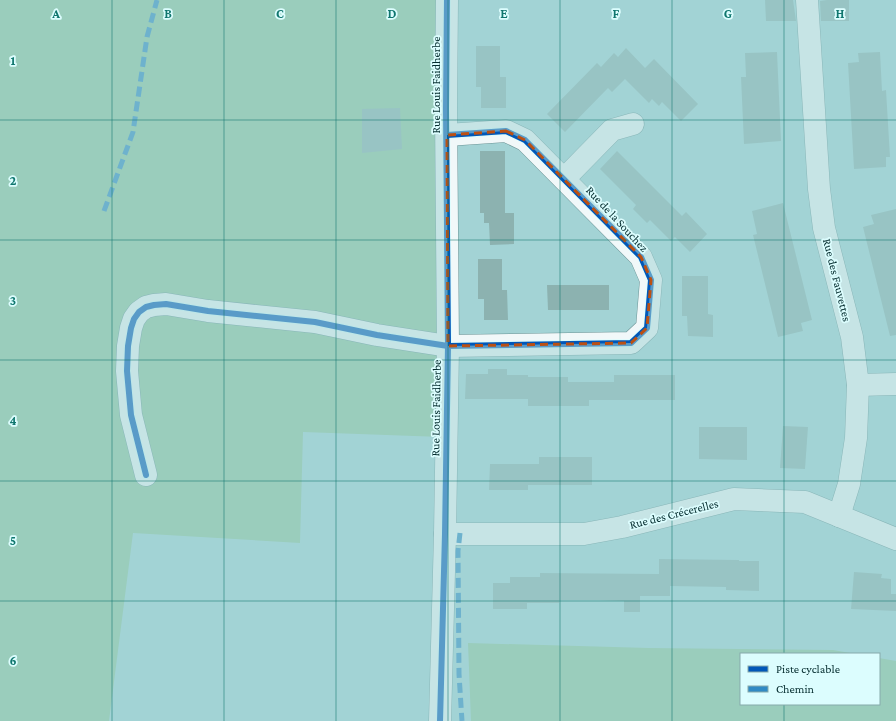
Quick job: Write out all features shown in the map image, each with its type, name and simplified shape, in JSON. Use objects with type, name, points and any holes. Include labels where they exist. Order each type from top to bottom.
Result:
[{"type":"street","name":"Rue Louis Faidherbe","points":[[440,721],[448,346],[447,0]]},
{"type":"street","name":"Rue des Fauvettes","points":[[807,0],[819,189],[824,228],[852,337],[858,385],[856,438],[849,484],[839,516]]},
{"type":"street","points":[[564,179],[612,130],[633,124]]},
{"type":"street","name":"Rue de la Souchez","points":[[146,475],[131,416],[127,371],[128,346],[131,328],[134,319],[146,306],[166,304],[208,311],[315,322],[377,335],[448,346],[631,343],[647,328],[651,280],[641,258],[525,140],[506,131],[447,135]]},
{"type":"street","points":[[858,385],[896,384]]},
{"type":"street","name":"Rue des Crécerelles","points":[[445,534],[584,534],[622,527],[734,499],[805,502],[896,538]]},
{"type":"highlighted area","points":[[506,131],[525,140],[641,257],[651,280],[647,328],[631,343],[448,346],[447,135]]},
{"type":"green space","points":[[0,0],[447,0],[442,437],[303,432],[300,543],[133,533],[109,721],[0,721]]},
{"type":"green space","points":[[468,643],[649,648],[833,650],[850,653],[740,653],[740,705],[880,705],[880,658],[896,661],[896,721],[471,721]]},
{"type":"building","points":[[765,0],[793,0],[796,21],[766,21]]},
{"type":"building","points":[[849,0],[849,21],[821,21],[820,1]]},
{"type":"building","points":[[476,46],[500,46],[500,77],[506,77],[506,108],[481,108],[481,87],[476,87]]},
{"type":"building","points":[[626,48],[645,68],[654,59],[698,104],[681,121],[662,102],[659,106],[652,99],[649,103],[625,79],[612,92],[608,88],[565,132],[547,114],[597,63],[601,67],[614,53],[618,57]]},
{"type":"building","points":[[777,52],[781,141],[744,144],[741,77],[746,77],[745,53]]},
{"type":"building","points":[[880,52],[882,91],[886,90],[890,157],[886,157],[886,167],[854,169],[848,63],[859,62],[858,53]]},
{"type":"building","points":[[400,108],[402,149],[362,153],[362,109]]},
{"type":"building","points":[[480,151],[505,151],[505,213],[514,213],[514,244],[490,245],[489,223],[484,223],[484,213],[480,213]]},
{"type":"building","points":[[617,151],[682,216],[686,212],[707,234],[690,252],[675,237],[671,241],[650,220],[647,223],[633,209],[636,205],[600,169]]},
{"type":"building","points":[[783,203],[812,320],[801,323],[803,331],[778,337],[753,235],[757,234],[752,211]]},
{"type":"building","points":[[896,209],[896,335],[890,336],[863,227],[874,224],[871,215]]},
{"type":"building","points":[[478,259],[502,259],[502,290],[507,290],[508,320],[484,320],[484,299],[478,299]]},
{"type":"building","points":[[682,276],[708,276],[708,314],[713,315],[713,337],[688,336],[687,316],[682,316]]},
{"type":"building","points":[[547,285],[609,285],[609,310],[548,310]]},
{"type":"building","points":[[488,369],[507,369],[507,375],[528,375],[528,377],[568,377],[568,382],[614,382],[614,375],[675,375],[675,400],[589,400],[589,406],[528,406],[528,399],[465,399],[466,374],[488,374]]},
{"type":"building","points":[[783,426],[808,427],[805,469],[780,468]]},
{"type":"building","points":[[699,427],[747,427],[747,460],[699,459]]},
{"type":"building","points":[[539,457],[592,457],[592,485],[528,485],[528,490],[489,490],[490,464],[539,464]]},
{"type":"building","points":[[659,559],[759,561],[759,591],[726,590],[726,587],[670,586],[670,596],[640,596],[640,612],[624,612],[624,601],[598,600],[559,600],[559,603],[527,603],[527,609],[493,609],[493,583],[510,583],[510,577],[540,577],[540,573],[659,574]]},
{"type":"building","points":[[854,572],[882,574],[881,578],[891,579],[891,594],[896,594],[896,611],[851,609]]},
{"type":"marked path","points":[[104,211],[133,132],[147,37],[157,0]]},
{"type":"marked path","points":[[460,533],[458,551],[459,674],[462,721]]},
{"type":"cycle path","points":[[440,721],[448,346],[446,109],[447,0]]},
{"type":"cycle path","points":[[146,475],[131,415],[127,371],[128,346],[131,328],[134,319],[139,312],[146,307],[166,304],[208,311],[315,322],[377,335],[448,346],[631,343],[647,328],[651,280],[641,257],[525,140],[506,131],[447,135]]}]
